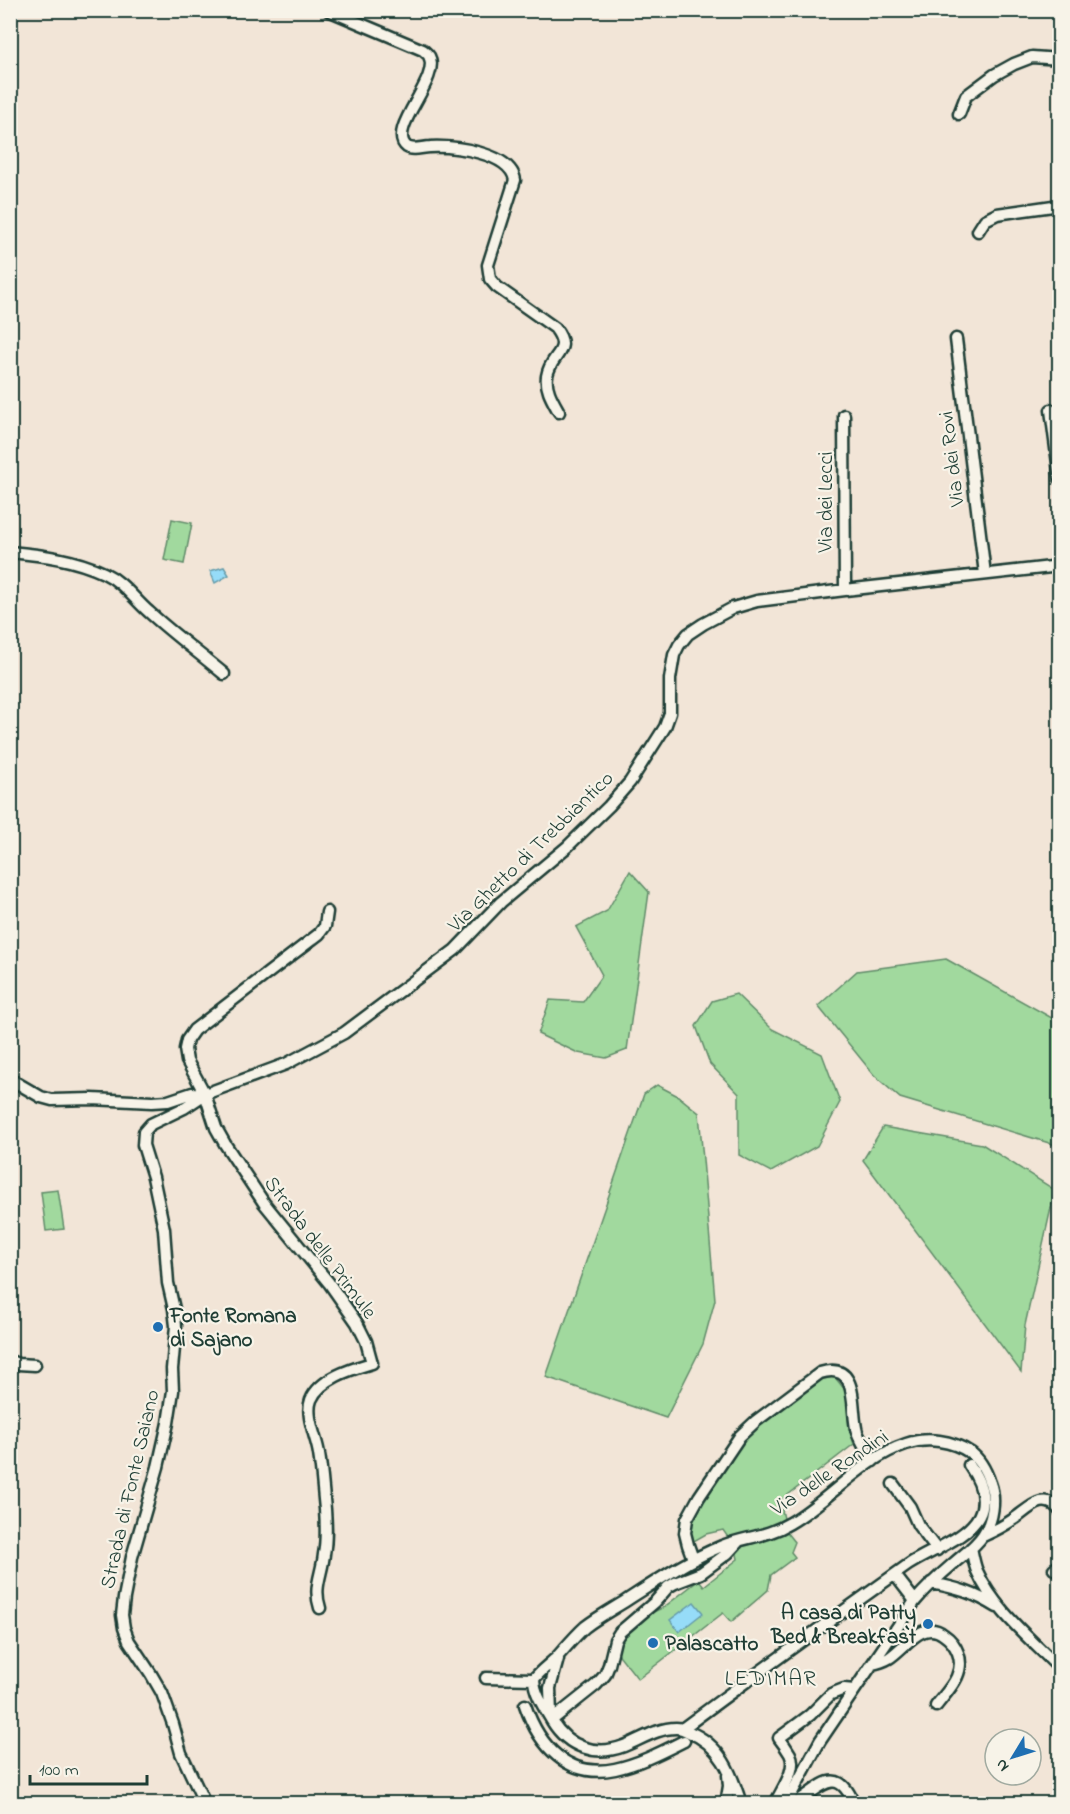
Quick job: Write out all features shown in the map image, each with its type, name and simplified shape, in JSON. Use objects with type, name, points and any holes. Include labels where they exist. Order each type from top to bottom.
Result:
[{"type":"street","points":[[328,10],[423,50],[429,55],[431,63],[427,78],[405,122],[402,134],[407,147],[472,150],[499,161],[514,174],[515,180],[488,264],[490,279],[497,287],[555,328],[560,335],[563,341],[562,347],[550,366],[547,383],[550,396],[559,412]]},
{"type":"street","points":[[959,114],[966,96],[994,75],[1032,57],[1059,59]]},
{"type":"street","points":[[978,231],[986,220],[997,214],[1059,205]]},
{"type":"street","name":"Via dei Rovi","points":[[956,339],[985,574]]},
{"type":"street","points":[[1051,410],[1059,479]]},
{"type":"street","name":"Via dei Lecci","points":[[844,415],[845,590]]},
{"type":"street","points":[[10,552],[54,556],[107,574],[224,674]]},
{"type":"street","name":"Via Ghetto di Trebbiantico","points":[[205,1094],[286,1064],[344,1033],[455,950],[501,902],[576,838],[630,782],[665,727],[670,713],[670,679],[674,656],[688,634],[703,624],[733,608],[757,601],[1059,566]]},
{"type":"street","points":[[205,1094],[187,1061],[185,1049],[187,1040],[194,1030],[318,934],[325,926],[327,912]]},
{"type":"street","points":[[10,1079],[41,1097],[52,1100],[152,1102],[168,1101],[192,1093],[205,1094]]},
{"type":"street","name":"Strada delle Primule","points":[[205,1094],[216,1128],[225,1144],[264,1203],[329,1283],[357,1323],[366,1341],[372,1363],[354,1368],[324,1384],[314,1394],[310,1403],[319,1453],[326,1537],[324,1557],[316,1588],[320,1608]]},
{"type":"street","name":"Strada di Fonte Saiano","points":[[205,1094],[184,1108],[151,1124],[144,1132],[143,1145],[153,1177],[164,1229],[168,1283],[176,1326],[172,1369],[173,1391],[168,1423],[132,1557],[122,1616],[129,1641],[162,1693],[181,1753],[205,1803]]},
{"type":"street","points":[[10,1361],[35,1365]]},
{"type":"street","points":[[693,1559],[685,1533],[687,1519],[728,1454],[740,1437],[756,1421],[820,1373],[829,1370],[838,1372],[850,1385],[854,1395],[857,1432],[873,1461]]},
{"type":"street","name":"Via delle Rondini","points":[[534,1679],[587,1626],[693,1559],[724,1545],[760,1537],[793,1522],[888,1452],[906,1444],[925,1440],[962,1447],[976,1457],[986,1471],[991,1486],[993,1502],[990,1519],[983,1536],[931,1583],[915,1601],[820,1742],[786,1803]]},
{"type":"street","points":[[682,1729],[912,1563],[937,1550],[970,1527],[979,1515],[982,1502],[981,1488],[969,1465]]},
{"type":"street","points":[[893,1484],[910,1507],[918,1525],[937,1550]]},
{"type":"street","points":[[983,1536],[1000,1528],[1041,1501],[1049,1502],[1059,1511]]},
{"type":"street","name":"Via delle Rondini","points":[[560,1654],[550,1688],[549,1703],[552,1720],[605,1675],[615,1640],[620,1632],[655,1602],[668,1587],[675,1582],[701,1573],[738,1542]]},
{"type":"street","points":[[971,1548],[976,1570],[987,1590],[1001,1609],[1059,1669]]},
{"type":"street","points":[[895,1575],[915,1601]]},
{"type":"street","points":[[931,1583],[956,1587],[979,1596],[1001,1609]]},
{"type":"street","points":[[872,1664],[890,1658],[922,1632],[931,1629],[940,1631],[956,1648],[960,1658],[960,1668],[957,1679],[936,1706]]},
{"type":"street","points":[[486,1678],[534,1679],[537,1692],[552,1720],[566,1738],[585,1749],[610,1750],[623,1747],[654,1732],[676,1728],[697,1735],[710,1744],[727,1766],[741,1803]]},
{"type":"street","points":[[775,1803],[792,1769],[793,1762],[779,1738],[810,1715],[836,1690],[854,1690]]},
{"type":"street","points":[[525,1705],[543,1742],[553,1753],[579,1768],[596,1771],[613,1770],[649,1758],[684,1741]]},
{"type":"street","points":[[649,1758],[654,1732]]},
{"type":"street","points":[[726,1803],[729,1786],[727,1766]]},
{"type":"street","points":[[792,1803],[826,1782],[841,1785],[854,1803]]},
{"type":"green space","points":[[172,519],[192,523],[184,564],[164,560]]},
{"type":"green space","points":[[630,871],[649,892],[627,1050],[606,1058],[578,1053],[538,1034],[550,1000],[583,1002],[602,975],[576,927],[607,911]]},
{"type":"green space","points":[[946,959],[1059,1022],[1059,1146],[900,1098],[874,1075],[818,1006],[857,971]]},
{"type":"green space","points":[[736,994],[772,1029],[822,1054],[840,1102],[817,1146],[771,1172],[739,1155],[739,1094],[710,1064],[696,1026],[712,1001]]},
{"type":"green space","points":[[657,1085],[678,1096],[699,1113],[715,1300],[703,1344],[666,1418],[546,1377],[644,1094]]},
{"type":"green space","points":[[883,1127],[982,1144],[1055,1190],[1025,1325],[1021,1372],[863,1160]]},
{"type":"green space","points":[[58,1190],[64,1229],[46,1231],[41,1192]]},
{"type":"green space","points":[[1057,1242],[1060,1244],[1059,1357],[1052,1341]]},
{"type":"green space","points":[[833,1375],[846,1391],[849,1429],[854,1444],[780,1501],[787,1532],[795,1542],[791,1552],[795,1557],[771,1575],[768,1590],[731,1622],[723,1613],[638,1679],[616,1651],[622,1637],[649,1614],[664,1607],[699,1580],[704,1586],[738,1559],[736,1549],[723,1530],[706,1534],[694,1541],[688,1538],[688,1523],[741,1439],[822,1376]]},
{"type":"water","points":[[224,567],[229,575],[215,583],[210,571]]},
{"type":"water","points":[[694,1602],[703,1613],[679,1632],[670,1620]]},
{"type":"place","name":"Fonte Romana di Sajano","points":[[158,1327]]},
{"type":"place","name":"A casa di Patty Bed & Breakfast","points":[[928,1624]]},
{"type":"place","name":"Palascatto","points":[[653,1643]]},
{"type":"district","name":"LEDIMAR","points":[[771,1677]]}]
